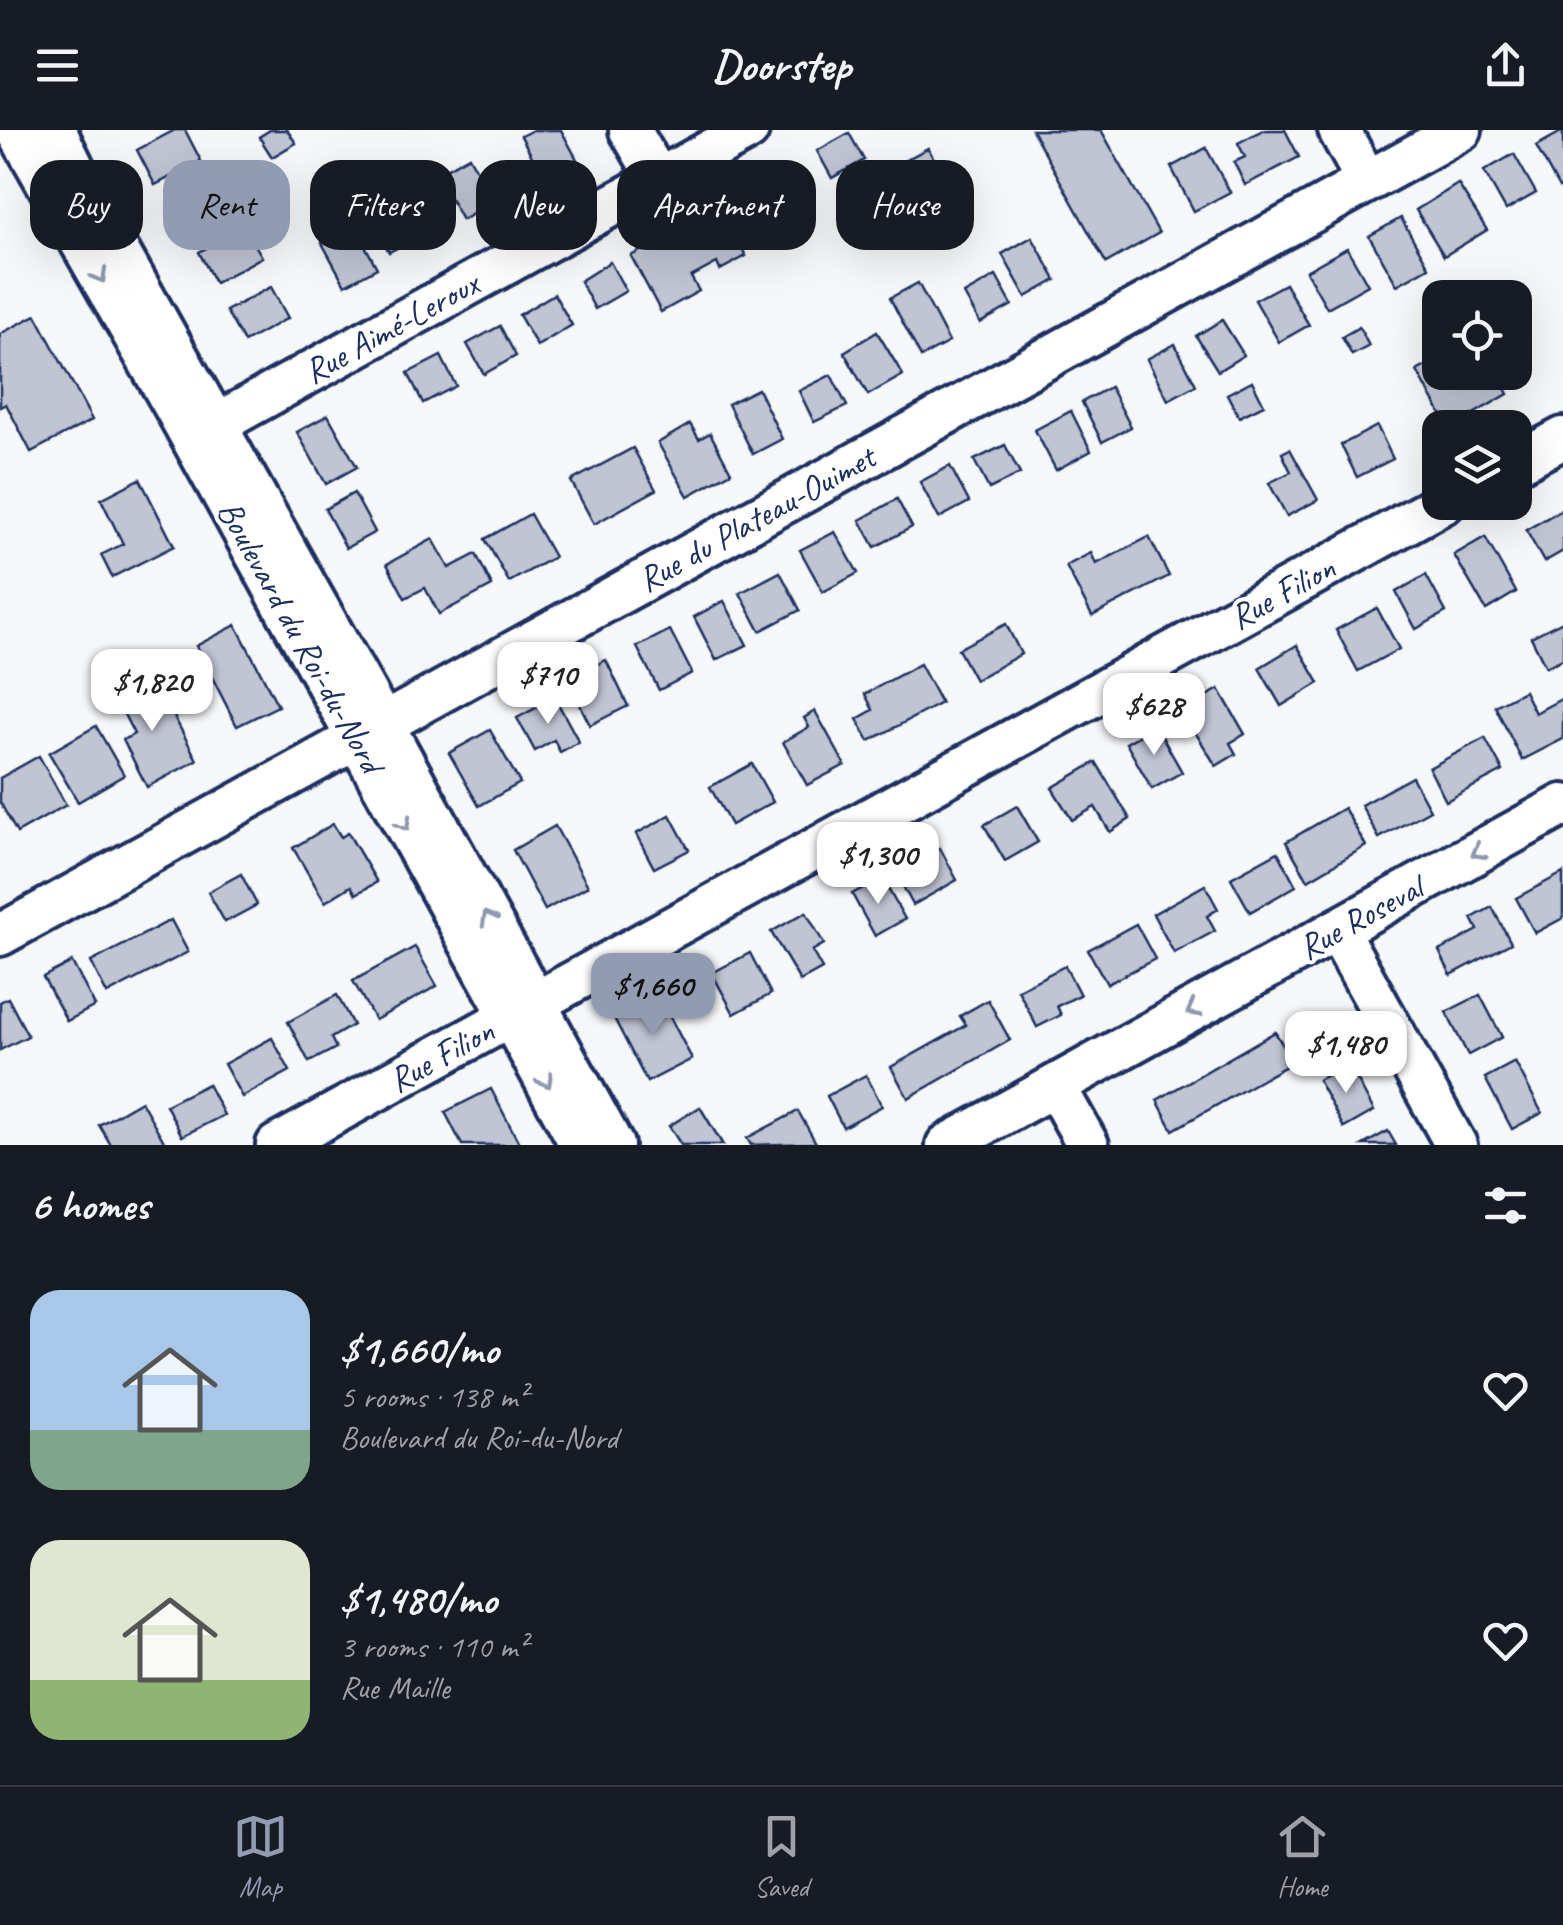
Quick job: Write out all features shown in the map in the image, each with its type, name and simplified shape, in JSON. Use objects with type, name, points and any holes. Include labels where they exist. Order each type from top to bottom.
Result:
[{"type":"street","name":"Boulevard du Roi-du-Nord","points":[[18,130],[204,431]]},
{"type":"street","name":"Boulevard du Roi-du-Nord","points":[[55,130],[204,431],[523,1010],[613,1145]]},
{"type":"street","points":[[630,130],[647,160]]},
{"type":"street","name":"Rue Aimé-Leroux","points":[[695,160],[748,130]]},
{"type":"street","points":[[1339,130],[1367,181]]},
{"type":"street","name":"Rue du Plateau-Ouimet","points":[[0,936],[1461,130]]},
{"type":"street","name":"Rue Aimé-Leroux","points":[[204,431],[617,203]]},
{"type":"street","points":[[1532,455],[1563,438]]},
{"type":"street","name":"Rue Filion","points":[[277,1145],[1422,515]]},
{"type":"street","name":"Rue Roseval","points":[[947,1145],[1563,806]]},
{"type":"street","points":[[1337,930],[1456,1145]]},
{"type":"street","name":"Boulevard du Roi-du-Nord","points":[[523,1010],[581,1145]]},
{"type":"street","points":[[1055,1086],[1088,1145]]},
{"type":"building","points":[[175,130],[185,130],[200,160],[163,160],[163,181],[155,185],[137,150]]},
{"type":"building","points":[[270,130],[287,130],[296,143],[272,157],[259,137]]},
{"type":"building","points":[[533,130],[561,130],[577,160],[534,160],[521,136]]},
{"type":"building","points":[[1032,130],[1101,130],[1159,233],[1106,263]]},
{"type":"building","points":[[1263,130],[1285,130],[1299,157],[1245,185],[1234,162],[1245,157],[1238,143]]},
{"type":"building","points":[[1563,131],[1563,186],[1559,188],[1536,146]]},
{"type":"building","points":[[849,133],[864,160],[836,160],[836,176],[832,178],[817,151]]},
{"type":"building","points":[[928,148],[935,160],[906,160]]},
{"type":"building","points":[[1206,148],[1230,192],[1194,211],[1171,167]]},
{"type":"building","points":[[1514,154],[1536,193],[1506,210],[1484,171]]},
{"type":"building","points":[[469,156],[476,169],[476,212],[462,220],[456,209],[456,163]]},
{"type":"building","points":[[1458,184],[1487,230],[1444,256],[1416,210]]},
{"type":"building","points":[[1401,218],[1429,267],[1397,285],[1369,236]]},
{"type":"building","points":[[1032,237],[1056,280],[1026,297],[1002,254]]},
{"type":"building","points":[[1347,248],[1368,285],[1327,308],[1306,271]]},
{"type":"building","points":[[258,250],[262,257],[215,283],[199,252]]},
{"type":"building","points":[[326,250],[367,250],[377,268],[345,285]]},
{"type":"building","points":[[642,250],[743,250],[746,256],[720,270],[717,263],[691,277],[699,291],[661,312],[631,256]]},
{"type":"building","points":[[610,262],[626,291],[595,309],[580,281]]},
{"type":"building","points":[[996,276],[1012,305],[980,323],[964,294]]},
{"type":"building","points":[[918,283],[949,342],[921,357],[890,298]]},
{"type":"building","points":[[1285,284],[1309,325],[1279,342],[1255,300]]},
{"type":"building","points":[[271,287],[288,318],[244,342],[226,311]]},
{"type":"building","points":[[554,294],[572,325],[537,346],[519,315]]},
{"type":"building","points":[[36,315],[92,420],[31,452],[6,404],[0,407],[0,334]]},
{"type":"building","points":[[1222,320],[1244,355],[1218,371],[1196,336]]},
{"type":"building","points":[[500,326],[516,356],[484,374],[467,344]]},
{"type":"building","points":[[1359,327],[1369,346],[1352,355],[1342,337]]},
{"type":"building","points":[[877,332],[903,375],[868,395],[844,352]]},
{"type":"building","points":[[1175,344],[1196,385],[1168,400],[1147,359]]},
{"type":"building","points":[[441,356],[456,386],[423,403],[408,373]]},
{"type":"building","points":[[831,375],[847,406],[814,422],[799,391]]},
{"type":"building","points":[[1252,381],[1264,405],[1239,417],[1227,394]]},
{"type":"building","points":[[1110,387],[1131,427],[1102,442],[1082,402]]},
{"type":"building","points":[[758,389],[782,439],[753,454],[728,404]]},
{"type":"building","points":[[1428,390],[1506,390],[1508,394],[1480,410],[1439,410]]},
{"type":"building","points":[[1071,411],[1091,451],[1056,470],[1035,430]]},
{"type":"building","points":[[328,415],[357,467],[326,484],[297,432]]},
{"type":"building","points":[[690,424],[699,439],[710,433],[731,472],[688,496],[658,443]]},
{"type":"building","points":[[1377,426],[1393,459],[1357,477],[1341,445]]},
{"type":"building","points":[[1005,445],[1020,474],[989,489],[974,460]]},
{"type":"building","points":[[633,448],[656,490],[594,524],[571,481]]},
{"type":"building","points":[[1290,449],[1318,500],[1287,516],[1269,483],[1291,472],[1282,453]]},
{"type":"building","points":[[950,466],[969,502],[939,518],[920,482]]},
{"type":"building","points":[[140,479],[174,546],[112,577],[101,555],[123,544],[101,499]]},
{"type":"building","points":[[354,493],[375,532],[346,548],[325,509]]},
{"type":"building","points":[[897,499],[912,527],[875,547],[860,520]]},
{"type":"building","points":[[1563,509],[1563,551],[1544,562],[1526,530]]},
{"type":"building","points":[[530,514],[554,557],[509,582],[485,539]]},
{"type":"building","points":[[835,532],[858,573],[823,592],[800,550]]},
{"type":"building","points":[[1149,537],[1169,576],[1092,616],[1066,566],[1091,553],[1096,564]]},
{"type":"building","points":[[1485,537],[1516,592],[1486,610],[1454,555]]},
{"type":"building","points":[[433,539],[449,568],[476,554],[492,586],[439,614],[425,588],[405,598],[387,564]]},
{"type":"building","points":[[780,572],[800,610],[760,631],[740,593]]},
{"type":"building","points":[[1426,575],[1446,612],[1416,629],[1396,592]]},
{"type":"building","points":[[724,601],[747,645],[716,660],[694,617]]},
{"type":"building","points":[[1377,608],[1399,649],[1358,671],[1336,630]]},
{"type":"building","points":[[1563,621],[1563,659],[1546,667],[1531,637]]},
{"type":"building","points":[[1006,624],[1021,654],[975,680],[958,649]]},
{"type":"building","points":[[236,625],[278,706],[237,726],[196,646]]},
{"type":"building","points":[[670,630],[692,673],[659,690],[637,647]]},
{"type":"building","points":[[1297,645],[1319,683],[1281,706],[1259,668]]},
{"type":"building","points":[[606,660],[628,706],[590,725],[567,679]]},
{"type":"building","points":[[920,664],[941,703],[869,741],[857,719],[873,710],[865,694]]},
{"type":"building","points":[[139,674],[160,714],[170,709],[197,760],[147,787],[123,740],[134,734],[111,689]]},
{"type":"building","points":[[1219,689],[1245,734],[1230,743],[1236,754],[1216,766],[1182,711]]},
{"type":"building","points":[[1524,691],[1535,713],[1563,698],[1563,739],[1522,760],[1495,706]]},
{"type":"building","points":[[555,698],[579,742],[560,752],[554,740],[535,751],[517,718]]},
{"type":"building","points":[[815,711],[845,765],[807,785],[783,742],[809,727],[804,718]]},
{"type":"building","points":[[96,726],[124,775],[78,802],[49,753]]},
{"type":"building","points":[[1156,726],[1182,772],[1152,789],[1126,743]]},
{"type":"building","points":[[490,730],[520,783],[479,806],[449,753]]},
{"type":"building","points":[[1485,738],[1503,771],[1446,801],[1429,768]]},
{"type":"building","points":[[39,756],[66,805],[17,833],[0,802],[0,778]]},
{"type":"building","points":[[1096,762],[1130,819],[1110,832],[1095,807],[1072,820],[1052,788]]},
{"type":"building","points":[[752,764],[773,802],[731,825],[710,787]]},
{"type":"building","points":[[1412,777],[1430,810],[1379,838],[1361,805]]},
{"type":"building","points":[[1017,806],[1038,842],[1005,861],[984,825]]},
{"type":"building","points":[[1344,808],[1366,846],[1308,880],[1286,842]]},
{"type":"building","points":[[670,815],[689,850],[654,868],[636,834]]},
{"type":"building","points":[[333,824],[341,837],[348,833],[377,882],[356,894],[351,886],[325,902],[293,848]]},
{"type":"building","points":[[555,826],[588,886],[545,910],[513,850]]},
{"type":"building","points":[[940,848],[957,880],[913,905],[896,873]]},
{"type":"building","points":[[1278,852],[1296,886],[1250,912],[1231,878]]},
{"type":"building","points":[[1563,873],[1563,918],[1535,933],[1516,898]]},
{"type":"building","points":[[241,874],[257,905],[225,922],[208,892]]},
{"type":"building","points":[[882,878],[905,919],[875,936],[852,894]]},
{"type":"building","points":[[1205,885],[1218,909],[1207,916],[1215,931],[1174,953],[1153,914]]},
{"type":"building","points":[[1492,907],[1511,943],[1451,975],[1439,951],[1478,930],[1472,918]]},
{"type":"building","points":[[806,912],[824,944],[812,951],[822,969],[800,981],[771,932]]},
{"type":"building","points":[[171,920],[188,952],[107,994],[91,962]]},
{"type":"building","points":[[1136,924],[1155,959],[1107,984],[1088,950]]},
{"type":"building","points":[[415,947],[437,986],[375,1020],[353,981]]},
{"type":"building","points":[[750,953],[771,994],[734,1014],[712,973]]},
{"type":"building","points":[[72,962],[95,1006],[67,1021],[43,977]]},
{"type":"building","points":[[1065,966],[1080,995],[1057,1006],[1061,1015],[1037,1027],[1018,990]]},
{"type":"building","points":[[658,994],[692,1059],[647,1082],[614,1018]]},
{"type":"building","points":[[337,995],[353,1025],[331,1038],[336,1048],[309,1062],[288,1022]]},
{"type":"building","points":[[1480,995],[1502,1037],[1468,1055],[1446,1012]]},
{"type":"building","points":[[8,998],[28,1036],[0,1050],[0,1002]]},
{"type":"building","points":[[988,1000],[1010,1040],[908,1098],[891,1067],[966,1025],[960,1016]]},
{"type":"building","points":[[1275,1032],[1293,1062],[1173,1130],[1157,1100]]},
{"type":"building","points":[[272,1038],[290,1071],[242,1097],[224,1064]]},
{"type":"building","points":[[1515,1062],[1542,1113],[1512,1129],[1485,1078]]},
{"type":"building","points":[[1349,1064],[1374,1111],[1344,1128],[1318,1080]]},
{"type":"building","points":[[866,1075],[882,1106],[843,1127],[827,1096]]},
{"type":"building","points":[[208,1084],[224,1115],[182,1136],[166,1105]]},
{"type":"building","points":[[491,1089],[520,1145],[462,1145],[445,1112]]},
{"type":"building","points":[[141,1101],[166,1145],[111,1145],[99,1125]]},
{"type":"building","points":[[700,1107],[723,1145],[681,1145],[669,1126]]},
{"type":"building","points":[[798,1111],[816,1143],[751,1145],[747,1138]]},
{"type":"building","points":[[1388,1131],[1396,1145],[1363,1145]]}]
